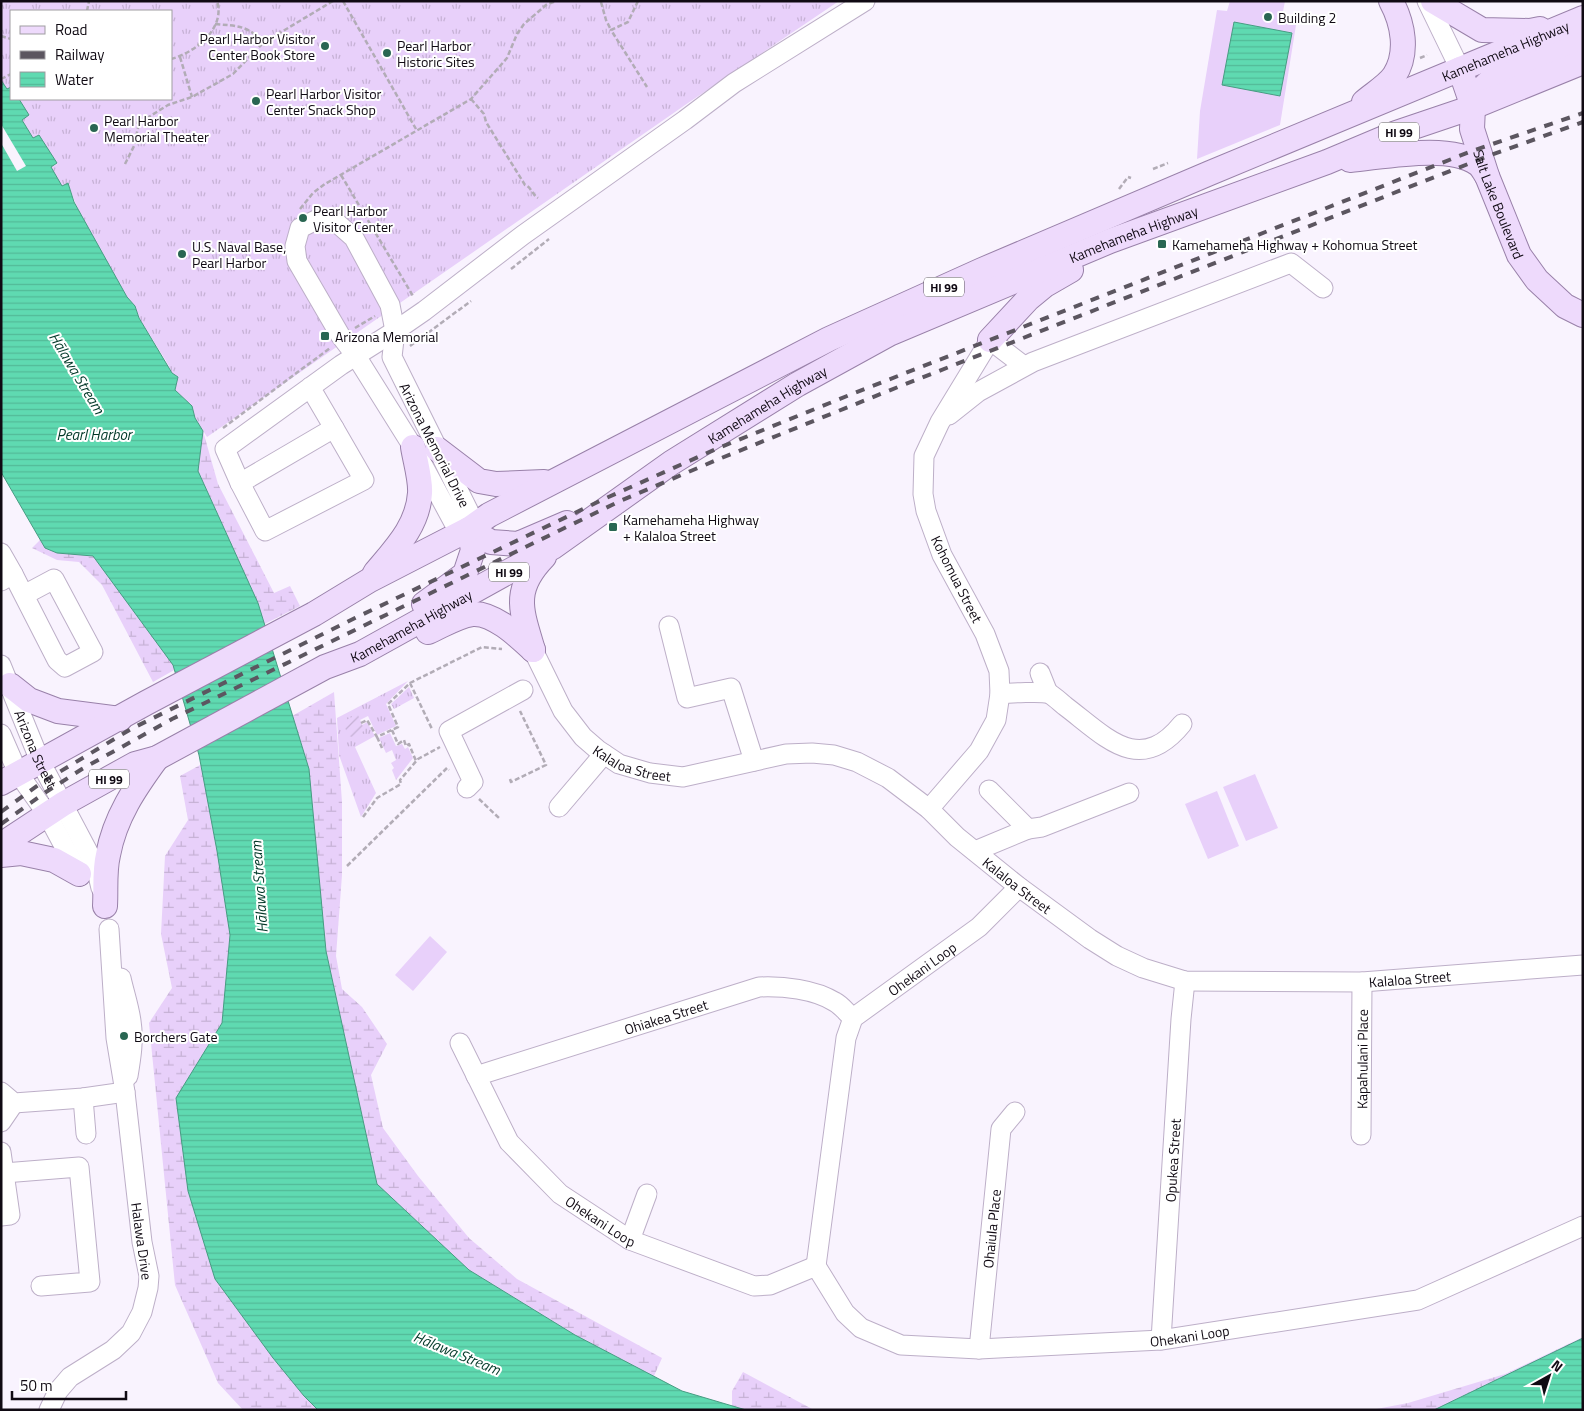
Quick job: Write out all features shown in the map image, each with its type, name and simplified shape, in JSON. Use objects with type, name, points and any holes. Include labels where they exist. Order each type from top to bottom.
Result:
[{"type":"main road","points":[[1349,116],[1393,77],[1400,61],[1403,41],[1401,23],[1391,1]]},
{"type":"main road","points":[[1433,1],[1482,30],[1530,31],[1580,26]]},
{"type":"main road","points":[[1473,107],[1476,95],[1496,76],[1580,26]]},
{"type":"main road","name":"Kamehameha Highway","points":[[10,778],[314,614],[370,580],[469,529],[489,515],[829,339],[990,266],[1210,172],[1460,69],[1580,26]]},
{"type":"main road","name":"Kamehameha Highway","points":[[1,845],[55,809],[135,764],[157,758],[325,668],[360,654],[553,547],[671,463],[798,384],[889,334],[1110,241],[1327,162],[1396,133],[1473,107],[1583,62]]},
{"type":"main road","name":"Salt Lake Boulevard","points":[[1460,69],[1473,107],[1472,129],[1487,176],[1519,255],[1537,280],[1566,306],[1583,316]]},
{"type":"main road","points":[[1327,162],[1419,153],[1444,153],[1459,155],[1474,161],[1480,165],[1487,176]]},
{"type":"main road","points":[[990,340],[1019,308],[1045,285],[1084,263],[1110,241]]},
{"type":"main road","points":[[370,580],[408,534],[415,516],[420,492],[413,447]]},
{"type":"main road","points":[[437,449],[480,481],[496,484],[551,482]]},
{"type":"main road","points":[[469,529],[492,542],[518,544],[543,535],[619,499]]},
{"type":"main road","points":[[392,635],[425,603],[465,574],[473,550],[469,529]]},
{"type":"main road","points":[[533,650],[522,611],[523,588],[530,571],[553,547]]},
{"type":"main road","points":[[360,654],[404,644],[452,621],[473,614],[493,618],[533,650]]},
{"type":"main road","points":[[6,675],[29,700],[58,711],[120,719]]},
{"type":"main road","points":[[105,906],[107,856],[116,823],[134,790],[157,758]]},
{"type":"main road","points":[[1,855],[21,853],[54,860],[79,874]]},
{"type":"street","points":[[310,387],[364,480],[265,531],[225,449],[310,387],[395,331],[523,235],[734,83],[865,1]]},
{"type":"street","points":[[1427,1],[1460,69]]},
{"type":"street","name":"Arizona Memorial Drive","points":[[318,219],[337,223],[354,238],[390,305],[395,331],[392,356],[469,512],[469,529],[454,523],[413,447],[356,356],[340,335],[297,261],[295,246],[300,228],[318,219]]},
{"type":"street","points":[[940,422],[978,392],[1024,366],[1291,263],[1323,288]]},
{"type":"street","points":[[990,340],[1024,366]]},
{"type":"street","name":"Kohomua Street","points":[[929,809],[979,751],[996,720],[1000,694],[999,671],[985,634],[942,555],[926,511],[923,494],[924,456],[940,422],[990,340]]},
{"type":"street","points":[[240,483],[334,428]]},
{"type":"street","points":[[1,553],[7,578],[24,595]]},
{"type":"street","points":[[669,626],[687,698],[731,688],[754,762]]},
{"type":"street","name":"Kalaloa Street","points":[[533,650],[563,711],[583,737],[619,764],[650,772],[683,777],[786,754],[812,753],[834,755],[857,762],[888,778],[929,809],[958,837],[1019,887],[1090,938],[1117,956],[1143,968],[1185,981],[1362,982],[1583,965]]},
{"type":"street","points":[[1040,673],[1048,693],[1116,745],[1134,750],[1153,747],[1174,734],[1182,724]]},
{"type":"street","name":"Arizona Street","points":[[6,675],[40,761],[55,809]]},
{"type":"street","points":[[467,788],[473,782],[449,731],[523,690]]},
{"type":"street","points":[[1000,694],[1048,693]]},
{"type":"street","name":"Arizona Street","points":[[1,734],[10,778],[55,809]]},
{"type":"street","points":[[559,807],[604,754]]},
{"type":"street","points":[[989,790],[1028,829]]},
{"type":"street","points":[[975,851],[1028,829],[1042,827],[1129,793]]},
{"type":"street","name":"Halawa Drive","points":[[55,809],[79,874],[105,906]]},
{"type":"street","name":"Halawa Drive","points":[[49,1410],[58,1391],[70,1376],[113,1350],[131,1333],[146,1300],[149,1276],[134,1180],[125,1092],[116,1038],[109,929],[105,906],[96,867],[55,809]]},
{"type":"street","name":"Ohekani Loop","points":[[852,1018],[979,927],[1019,887]]},
{"type":"street","name":"Opukea Street","points":[[1161,1340],[1185,981]]},
{"type":"street","name":"Kapahulani Place","points":[[1362,982],[1362,1135]]},
{"type":"street","name":"Ohiakea Street","points":[[476,1076],[759,987],[778,986],[807,991],[836,1002],[852,1018]]},
{"type":"street","points":[[816,1266],[846,1038],[852,1018]]},
{"type":"street","name":"Ohekani Loop","points":[[460,1043],[509,1142],[560,1194],[630,1240],[754,1286],[770,1285],[816,1266],[844,1313],[861,1328],[901,1345],[979,1349],[1161,1340],[1418,1300],[1583,1226]]},
{"type":"street","points":[[1,1122],[8,1098],[83,1098],[125,1092]]},
{"type":"street","points":[[83,1098],[86,1134]]},
{"type":"street","name":"Ohaiula Place","points":[[979,1349],[1002,1129],[1016,1112]]},
{"type":"street","points":[[1,1152],[10,1215],[1,1216]]},
{"type":"street","points":[[4,1173],[79,1167],[90,1282],[41,1286]]},
{"type":"street","points":[[630,1240],[647,1194]]},
{"type":"path","points":[[172,59],[180,57],[202,42],[215,24],[218,7],[217,1]]},
{"type":"path","points":[[129,121],[139,123],[168,105],[192,97],[233,74],[263,43],[333,1]]},
{"type":"path","points":[[343,1],[416,129],[471,99],[507,58],[517,34],[524,24],[546,5],[556,1]]},
{"type":"path","points":[[600,1],[611,30],[647,87]]},
{"type":"path","points":[[611,30],[628,22],[638,1]]},
{"type":"path","points":[[215,24],[245,28],[256,35],[263,43]]},
{"type":"path","points":[[180,57],[192,97]]},
{"type":"path","points":[[471,99],[484,114],[486,122],[525,185],[538,198]]},
{"type":"path","points":[[125,164],[134,146],[139,123]]},
{"type":"path","points":[[1153,169],[1168,163]]},
{"type":"path","points":[[340,175],[413,296]]},
{"type":"path","points":[[1117,191],[1128,177],[1131,178]]},
{"type":"path","points":[[511,269],[555,234]]},
{"type":"path","points":[[404,352],[471,301]]},
{"type":"path","points":[[355,328],[380,312]]},
{"type":"path","points":[[223,428],[330,348]]},
{"type":"path","points":[[377,737],[398,727],[388,704],[410,683],[482,647],[503,650]]},
{"type":"path","points":[[410,683],[433,731]]},
{"type":"path","points":[[510,779],[511,782],[546,765],[519,711],[525,709]]},
{"type":"path","points":[[361,723],[367,720],[382,748]]},
{"type":"path","points":[[392,730],[398,744],[404,740],[406,746],[409,744],[416,761]]},
{"type":"path","points":[[363,817],[377,798],[401,784],[400,780],[416,761],[441,747],[437,739]]},
{"type":"path","points":[[347,866],[446,768],[454,775]]},
{"type":"green space","name":"Pearl Harbor Visitor Center","points":[[1,1],[839,1],[688,103],[207,437],[195,418],[192,406],[175,390],[172,373],[166,361],[139,318],[135,306],[127,297],[95,242],[73,198],[68,183],[62,187],[51,167],[57,164],[39,136],[33,139],[22,119],[28,115],[20,100],[172,100],[172,10],[10,10],[10,88],[7,90],[1,80]]},
{"type":"green space","points":[[1230,1],[1285,1],[1281,22],[1296,25],[1280,125],[1197,159],[1200,111],[1217,10],[1227,11]]},
{"type":"green space","points":[[176,430],[203,431],[218,484],[274,593],[290,586],[300,606],[241,636]]},
{"type":"green space","points":[[90,538],[215,647],[153,682],[102,585],[79,562],[57,560],[32,548],[41,539]]},
{"type":"green space","points":[[408,681],[386,704],[396,726],[377,735],[368,716],[360,720],[358,716],[362,725],[367,722],[375,736],[355,747],[376,793],[361,817],[339,755],[337,718]]},
{"type":"green space","points":[[409,687],[414,698],[394,709],[391,704]]},
{"type":"green space","points":[[334,692],[342,802],[342,875],[336,956],[342,989],[362,1007],[387,1044],[371,1075],[383,1128],[418,1176],[469,1238],[517,1279],[662,1358],[650,1385],[613,1390],[322,1173],[280,723]]},
{"type":"green space","points":[[358,715],[364,731],[352,737],[349,736],[343,724],[344,721]]},
{"type":"green space","points":[[390,733],[396,746],[402,744],[405,749],[408,747],[413,758],[396,780],[391,763],[396,760],[392,750],[386,753],[379,738]]},
{"type":"green space","points":[[235,746],[260,1013],[519,1410],[243,1410],[218,1383],[175,1285],[149,1023],[172,988],[161,934],[165,856],[188,820],[180,776]]},
{"type":"green space","points":[[1255,774],[1278,828],[1246,841],[1223,787]]},
{"type":"green space","points":[[1217,791],[1239,846],[1208,859],[1185,804]]},
{"type":"green space","points":[[430,936],[447,952],[413,991],[395,975]]},
{"type":"green space","points":[[1583,1337],[1583,1364],[1489,1410],[1371,1410],[1408,1403],[1505,1374]]},
{"type":"green space","points":[[743,1372],[814,1410],[732,1410],[732,1391]]},
{"type":"water","points":[[1234,22],[1292,33],[1280,96],[1222,85]]},
{"type":"water","points":[[1,80],[7,89],[10,88],[10,100],[20,100],[29,115],[22,120],[33,138],[39,135],[57,163],[51,167],[62,186],[68,183],[74,202],[127,297],[135,306],[139,318],[172,373],[178,377],[175,390],[192,406],[195,418],[203,431],[198,471],[258,603],[309,769],[326,951],[377,1184],[469,1270],[575,1335],[682,1391],[746,1410],[318,1410],[273,1358],[215,1279],[188,1191],[176,1098],[222,1023],[230,935],[199,755],[173,665],[93,556],[57,553],[45,548],[1,472]]},
{"type":"water","points":[[1583,1338],[1583,1410],[1434,1410]]},
{"type":"pier","points":[[1,124],[26,166],[17,171],[1,143]]},
{"type":"railway","points":[[1,812],[41,783],[131,729],[355,618],[604,499],[716,449],[1472,151],[1583,113]]},
{"type":"railway","points":[[1,824],[82,769],[172,719],[620,501],[903,385],[1491,155],[1583,122]]},
{"type":"place","name":"Building 2","points":[[1268,17]]},
{"type":"place","name":"Pearl Harbor Visitor Center Book Store","points":[[325,46]]},
{"type":"place","name":"Pearl Harbor Historic Sites","points":[[387,53]]},
{"type":"place","name":"Pearl Harbor Visitor Center Snack Shop","points":[[256,101]]},
{"type":"place","name":"Pearl Harbor Memorial Theater","points":[[94,128]]},
{"type":"place","name":"Pearl Harbor Visitor Center","points":[[303,218]]},
{"type":"place","name":"Kamehameha Highway + Kohomua Street","points":[[1162,244]]},
{"type":"place","name":"U.S. Naval Base, Pearl Harbor","points":[[182,254]]},
{"type":"place","name":"Arizona Memorial","points":[[325,336]]},
{"type":"place","name":"Kamehameha Highway + Kalaloa Street","points":[[613,527]]},
{"type":"place","name":"Borchers Gate","points":[[124,1036]]},
{"type":"water label","name":"Hālawa Stream","points":[[77,373]]},
{"type":"water label","name":"Pearl Harbor","points":[[94,434]]},
{"type":"water label","name":"Hālawa Stream","points":[[259,887]]},
{"type":"water label","name":"Hālawa Stream","points":[[457,1353]]}]
